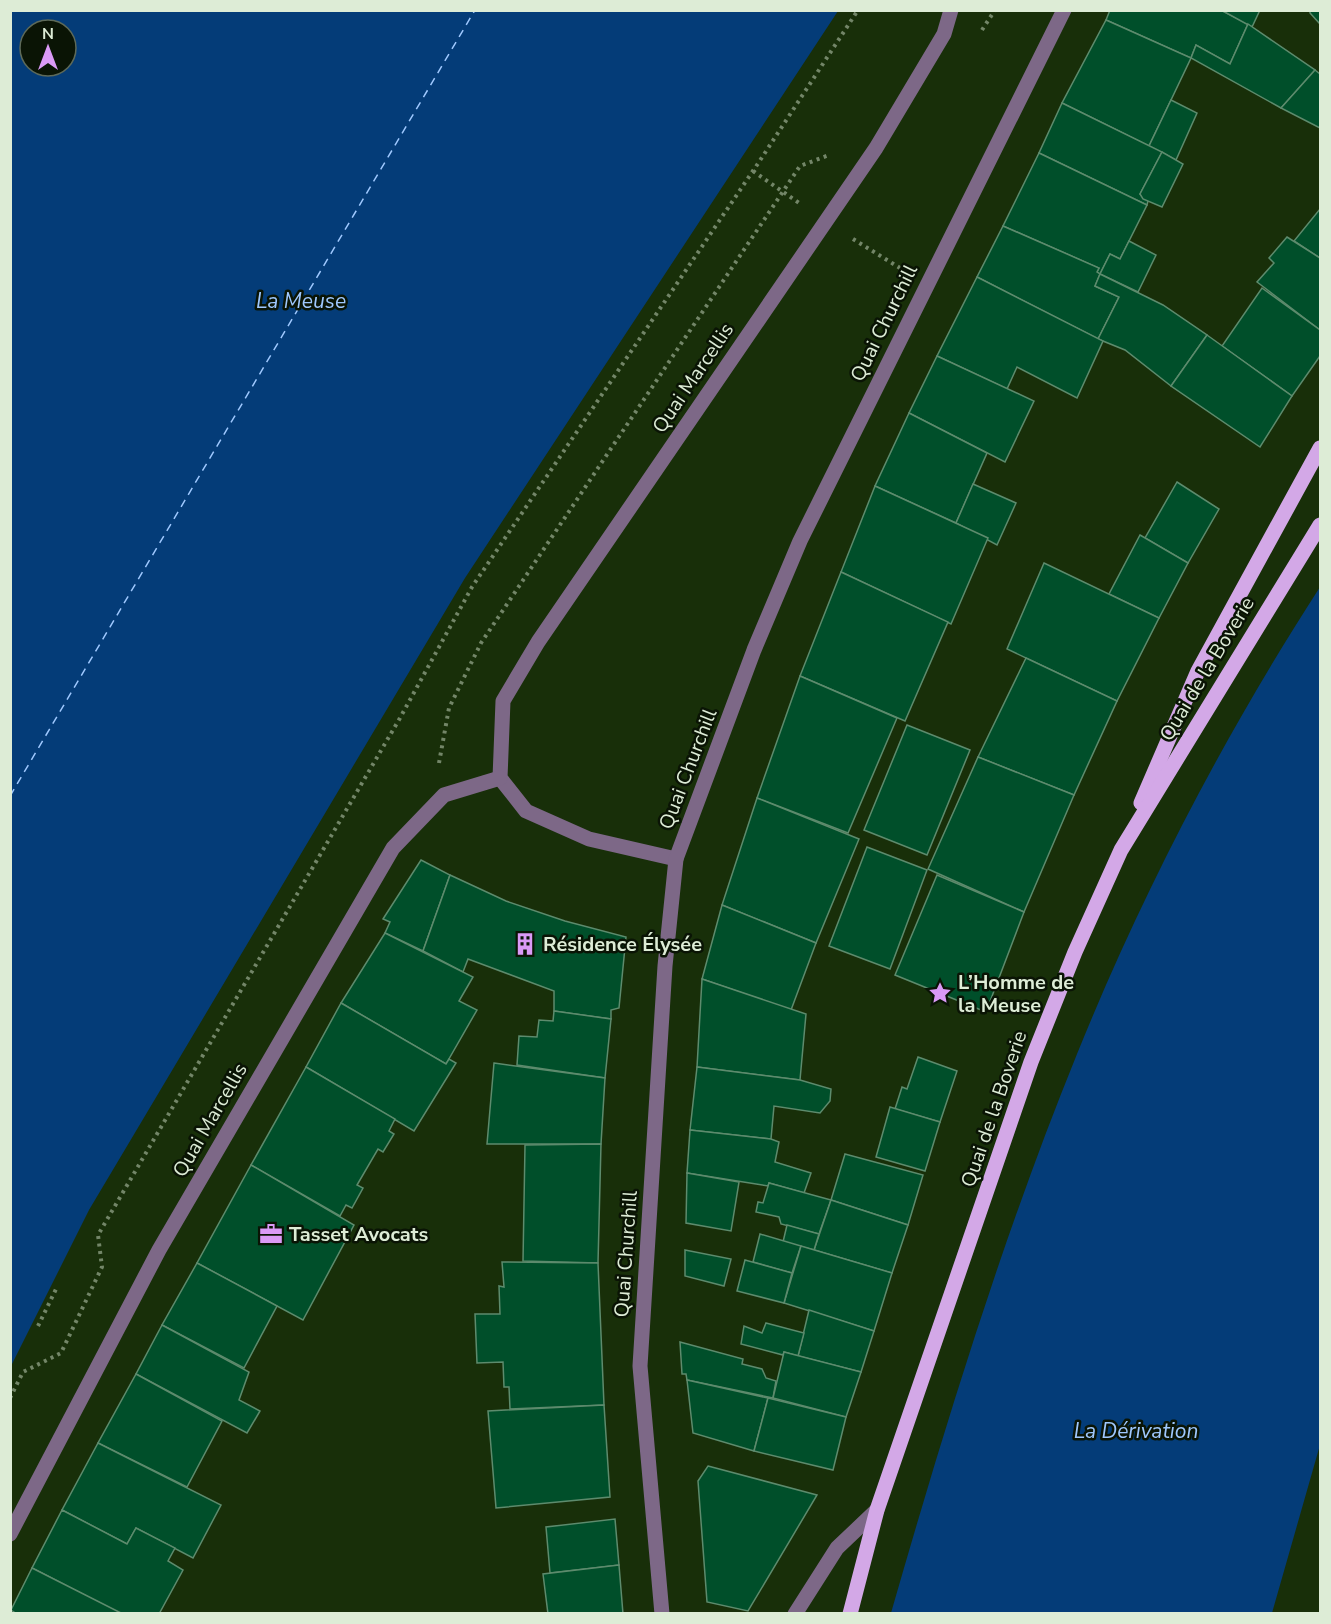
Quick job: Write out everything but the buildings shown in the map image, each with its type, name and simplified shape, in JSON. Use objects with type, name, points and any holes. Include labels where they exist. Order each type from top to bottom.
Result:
[{"type":"main road","points":[[1121,850],[1198,671],[1320,448]]},
{"type":"main road","name":"Quai de la Boverie","points":[[850,1614],[877,1510],[1031,1062],[1075,952],[1121,850],[1320,525]]},
{"type":"street","name":"Quai Marcellis","points":[[10,1534],[159,1250],[393,848],[444,795],[500,778],[503,701],[538,642],[876,147],[944,34],[951,10]]},
{"type":"street","points":[[944,34],[963,10]]},
{"type":"street","name":"Quai Churchill","points":[[662,1614],[640,1366],[665,966],[676,858],[754,650],[800,541],[1064,10]]},
{"type":"street","points":[[500,778],[526,811],[589,839],[676,858]]},
{"type":"street","points":[[795,1614],[837,1548],[877,1510]]},
{"type":"path","points":[[10,1398],[23,1372],[61,1353],[102,1268],[98,1235],[400,718],[472,587],[759,162],[858,10]]},
{"type":"path","points":[[439,767],[449,708],[481,643],[800,166],[821,156],[876,147]]},
{"type":"path","points":[[38,1326],[57,1287]]},
{"type":"water","name":"La Meuse","points":[[11,10],[838,11],[465,578],[89,1210],[11,1366]]},
{"type":"water","name":"La Dérivation","points":[[1320,587],[1320,1445],[1272,1613],[891,1613],[976,1331],[1024,1192],[1102,993],[1158,873],[1219,756]]},
{"type":"ferry route","points":[[10,796],[475,10]]},
{"type":"place","name":"Résidence Élysée","points":[[525,944]]},
{"type":"place","name":"L’Homme de la Meuse","points":[[940,993]]},
{"type":"place","name":"Tasset Avocats","points":[[271,1234]]}]
